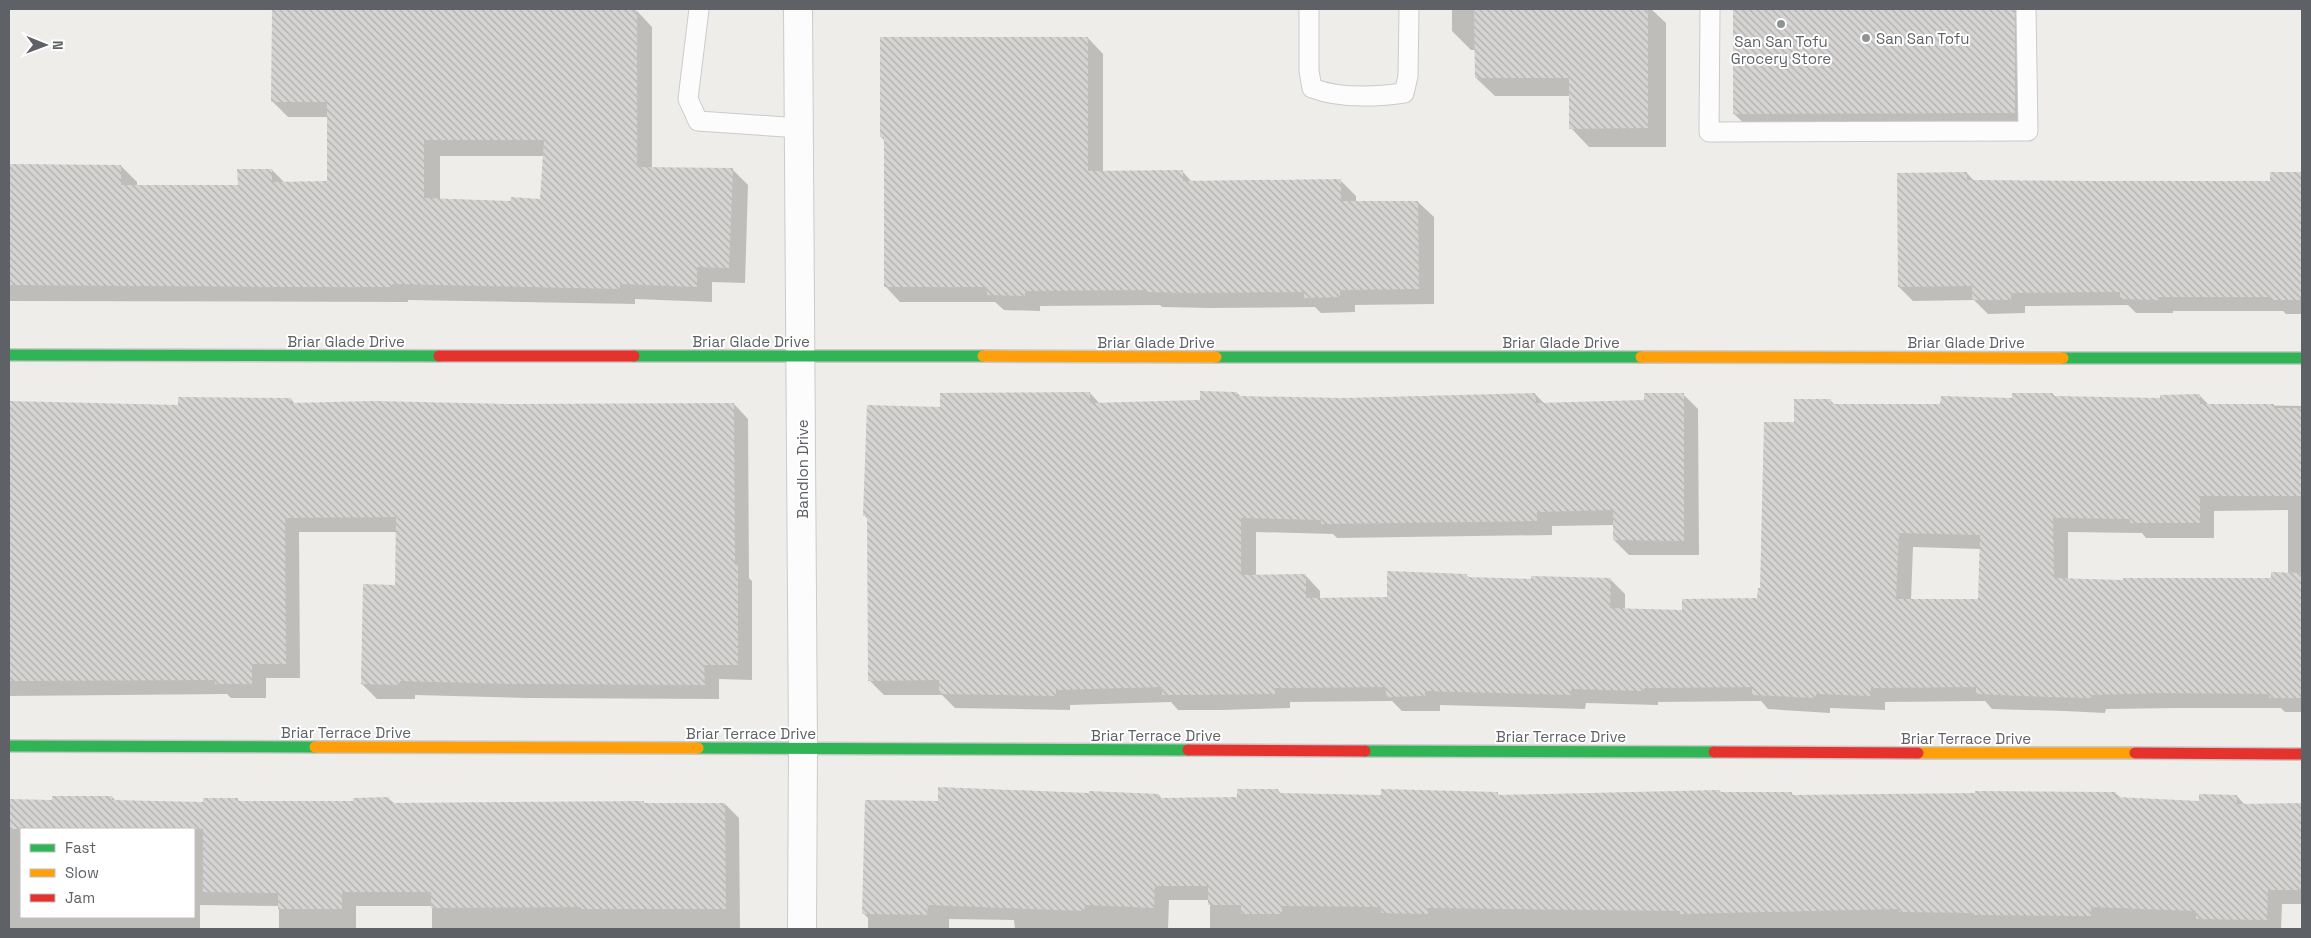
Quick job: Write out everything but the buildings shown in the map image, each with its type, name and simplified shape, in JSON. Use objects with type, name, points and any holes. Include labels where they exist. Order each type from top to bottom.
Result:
[{"type":"street","name":"Bandlon Drive","points":[[798,9],[802,356],[802,929]]},
{"type":"street","name":"Briar Glade Drive","points":[[9,355],[2302,358]]},
{"type":"street","name":"Briar Terrace Drive","points":[[9,746],[2302,754]]},
{"type":"lane","points":[[699,9],[688,99],[698,121],[800,128]]},
{"type":"lane","points":[[1309,9],[1309,70],[1312,88],[1329,94],[1389,95],[1404,93],[1408,76],[1409,9]]},
{"type":"lane","points":[[1710,9],[1709,132],[2028,131],[2026,9]]},
{"type":"traffic: fast","points":[[9,355],[439,356]]},
{"type":"traffic: fast","points":[[634,356],[983,356]]},
{"type":"traffic: fast","points":[[1216,357],[1641,357]]},
{"type":"traffic: fast","points":[[2063,358],[2302,358]]},
{"type":"traffic: fast","points":[[9,746],[315,747]]},
{"type":"traffic: fast","points":[[698,748],[1188,750]]},
{"type":"traffic: fast","points":[[1365,751],[1714,752]]},
{"type":"traffic: slow","points":[[983,356],[1216,357]]},
{"type":"traffic: slow","points":[[1641,357],[2063,358]]},
{"type":"traffic: slow","points":[[315,747],[698,748]]},
{"type":"traffic: slow","points":[[1918,753],[2135,753]]},
{"type":"traffic: jam","points":[[439,356],[634,356]]},
{"type":"traffic: jam","points":[[1188,750],[1365,751]]},
{"type":"traffic: jam","points":[[1714,752],[1918,753]]},
{"type":"traffic: jam","points":[[2135,753],[2302,754]]},
{"type":"place","name":"San San Tofu Grocery Store","points":[[1781,24]]},
{"type":"place","name":"San San Tofu","points":[[1866,38]]}]
